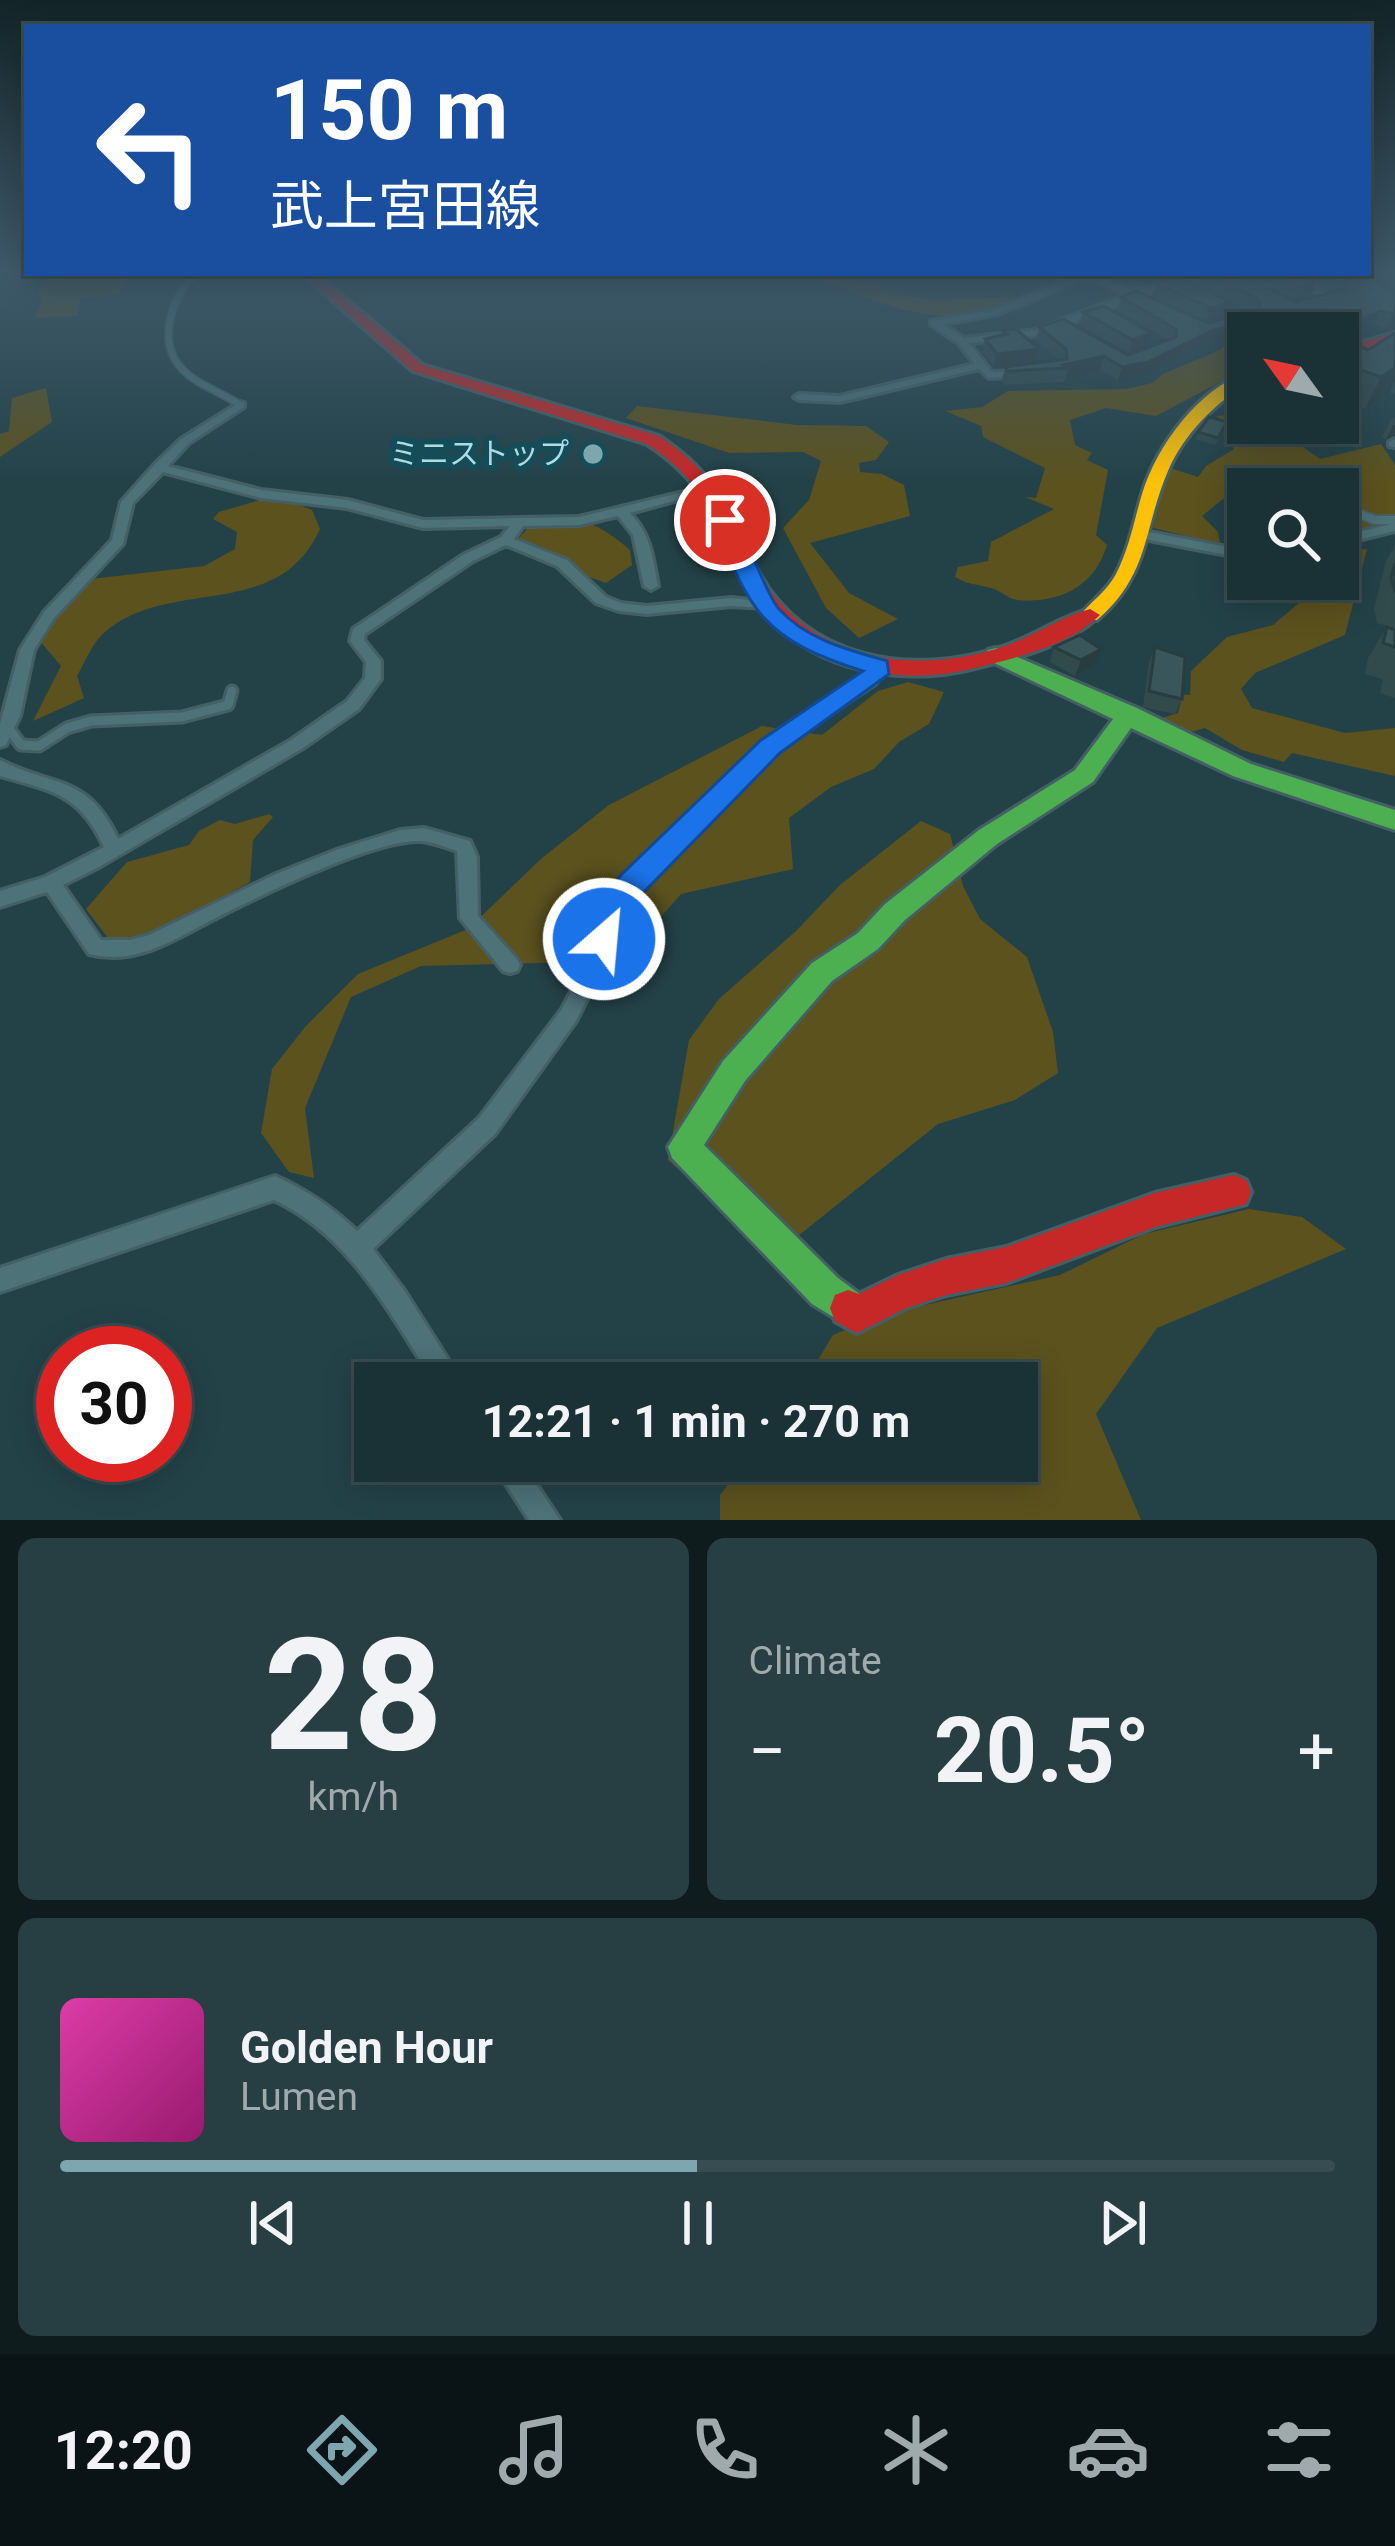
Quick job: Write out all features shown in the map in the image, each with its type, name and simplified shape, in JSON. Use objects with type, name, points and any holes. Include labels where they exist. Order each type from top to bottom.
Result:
[{"type":"main road","points":[[388,342],[418,368],[664,445],[692,462],[712,489],[765,605],[814,647],[878,667],[935,669],[996,655],[1105,604],[1126,580],[1144,535],[1158,472],[1227,389]]},
{"type":"main road","points":[[996,655],[1241,770],[1395,820]]},
{"type":"main road","points":[[1130,714],[1101,747],[1084,776],[988,837],[895,912],[868,941],[822,972],[734,1071],[684,1147],[826,1292],[856,1315],[946,1276],[1006,1265],[1155,1210],[1234,1192]]},
{"type":"street","points":[[963,342],[1002,389]]},
{"type":"street","points":[[1025,342],[1030,346]]},
{"type":"street","points":[[799,397],[840,399],[984,371],[1040,371]]},
{"type":"street","points":[[4,733],[27,650],[49,615],[118,541],[128,502],[199,430],[240,405]]},
{"type":"street","points":[[159,466],[261,494],[348,504],[423,524],[579,521],[712,489]]},
{"type":"street","points":[[620,512],[631,518],[641,536],[651,586]]},
{"type":"street","points":[[0,899],[51,884],[297,744],[353,705],[374,679],[374,662],[357,641],[358,632],[468,558],[506,540],[519,523]]},
{"type":"street","points":[[1359,535],[1395,524]]},
{"type":"street","points":[[1144,535],[1227,551]]},
{"type":"street","points":[[506,540],[562,563],[601,601],[619,607],[765,605]]},
{"type":"street","points":[[356,1249],[487,1126],[569,1015],[596,964],[612,914],[632,884],[770,746],[870,680],[878,667]]},
{"type":"street","points":[[0,766],[6,772],[76,792],[102,819],[114,848]]},
{"type":"street","points":[[51,884],[96,948],[141,949],[207,913],[292,876],[380,842],[418,834],[464,846],[469,857],[469,918],[510,965]]},
{"type":"street","points":[[0,1280],[275,1188],[304,1198],[356,1249],[435,1362]]},
{"type":"street","points":[[520,1482],[546,1520]]},
{"type":"lane","points":[[170,342],[170,351],[188,375],[240,405]]},
{"type":"lane","points":[[1359,514],[1395,524]]},
{"type":"lane","points":[[4,733],[21,745],[39,746],[67,728],[92,721],[151,720],[205,711],[227,704],[232,691]]},
{"type":"shaded area","points":[[1227,342],[1227,378],[1156,416],[1106,408],[1070,420],[1075,445],[1092,453],[1087,460],[1108,470],[1096,535],[1107,545],[1085,581],[1048,599],[1017,600],[955,577],[958,567],[988,561],[991,542],[1054,509],[1025,497],[1036,498],[1045,468],[983,437],[981,426],[945,411],[982,407],[1008,391],[1126,389],[1152,383],[1220,350]]},
{"type":"shaded area","points":[[46,388],[52,422],[0,457],[0,434],[9,431],[12,398]]},
{"type":"shaded area","points":[[637,406],[797,425],[866,426],[889,442],[876,460],[859,463],[860,472],[882,474],[904,485],[910,516],[810,543],[849,593],[898,619],[859,638],[826,608],[783,528],[809,500],[821,461],[803,452],[729,453],[626,418]]},
{"type":"shaded area","points":[[1231,444],[1298,444],[1320,459],[1381,444],[1395,465],[1395,520],[1359,529],[1359,468],[1227,468],[1227,500],[1202,516],[1218,532],[1220,544],[1153,528],[1167,467],[1198,477],[1206,466],[1234,449]]},
{"type":"shaded area","points":[[260,500],[292,502],[312,510],[320,529],[301,559],[276,578],[248,589],[156,607],[127,618],[101,636],[88,655],[77,676],[84,698],[33,721],[61,666],[40,641],[52,603],[82,580],[204,566],[235,549],[237,532],[213,519],[219,512]]},
{"type":"shaded area","points":[[538,516],[598,527],[630,550],[632,565],[606,583],[521,553],[519,538]]},
{"type":"shaded area","points":[[1359,549],[1367,549],[1359,580]]},
{"type":"shaded area","points":[[1303,600],[1354,600],[1345,635],[1255,673],[1241,689],[1252,708],[1345,733],[1395,728],[1395,776],[1292,753],[1284,762],[1242,750],[1205,728],[1183,734],[1159,719],[1178,713],[1181,702],[1175,694],[1190,695],[1191,671],[1227,637],[1273,625]]},
{"type":"shaded area","points":[[908,682],[944,692],[929,724],[899,742],[874,769],[831,787],[789,818],[793,869],[681,894],[636,945],[572,962],[421,966],[351,997],[305,1108],[314,1178],[289,1172],[261,1133],[272,1069],[305,1027],[358,974],[468,929],[542,858],[609,805],[762,726],[822,735],[878,691]]},
{"type":"shaded area","points":[[269,814],[273,817],[253,840],[250,882],[127,949],[108,938],[86,909],[127,862],[189,845],[199,831],[220,820],[235,824]]},
{"type":"shaded area","points":[[921,821],[950,834],[963,886],[980,919],[1027,957],[1053,1032],[1058,1073],[1015,1100],[938,1124],[798,1236],[743,1191],[689,1179],[668,1160],[689,1040],[719,999],[840,885]]},
{"type":"shaded area","points":[[1249,1209],[1302,1217],[1346,1249],[1157,1328],[1096,1414],[1141,1520],[720,1520],[720,1495],[730,1482],[1038,1482],[1038,1362],[817,1362],[833,1335],[880,1315],[1060,1275],[1144,1234]]},
{"type":"building","points":[[987,342],[1031,342],[1039,349],[997,354]]},
{"type":"building","points":[[1057,342],[1104,342],[1128,355],[1163,342],[1189,342],[1148,362],[1122,367],[1104,356],[1063,365],[1068,368],[1008,371],[1005,367],[1067,359],[1066,349]]},
{"type":"building","points":[[1381,342],[1395,342],[1395,368],[1381,377],[1359,369],[1359,345],[1368,350]]},
{"type":"building","points":[[1209,417],[1227,422],[1218,438],[1198,432]]},
{"type":"building","points":[[1387,627],[1395,630],[1395,647],[1383,643]]},
{"type":"building","points":[[1080,635],[1101,649],[1081,660],[1054,647]]},
{"type":"building","points":[[1155,647],[1185,657],[1182,699],[1149,691]]},
{"type":"traffic: fast","points":[[996,655],[1242,770],[1395,820]]},
{"type":"traffic: fast","points":[[848,1308],[825,1291],[684,1147],[734,1071],[822,972],[868,941],[895,912],[988,837],[1084,776],[1129,714]]},
{"type":"traffic: slow","points":[[1090,615],[1120,585],[1129,568],[1158,473],[1174,445],[1227,390]]},
{"type":"traffic: jam","points":[[388,342],[418,368],[653,440],[678,457],[710,491],[760,593],[791,629],[829,652],[871,665],[962,664],[1008,653],[1090,615]]},
{"type":"traffic: jam","points":[[1359,348],[1378,342]]},
{"type":"traffic: jam","points":[[848,1308],[857,1315],[898,1293],[946,1277],[1006,1265],[1155,1210],[1234,1192]]},
{"type":"place","name":"ミニストップ","points":[[593,454]]},
{"type":"route","points":[[604,939],[612,914],[632,884],[770,746],[877,674],[878,667],[814,647],[771,614],[744,568],[725,520]]}]
